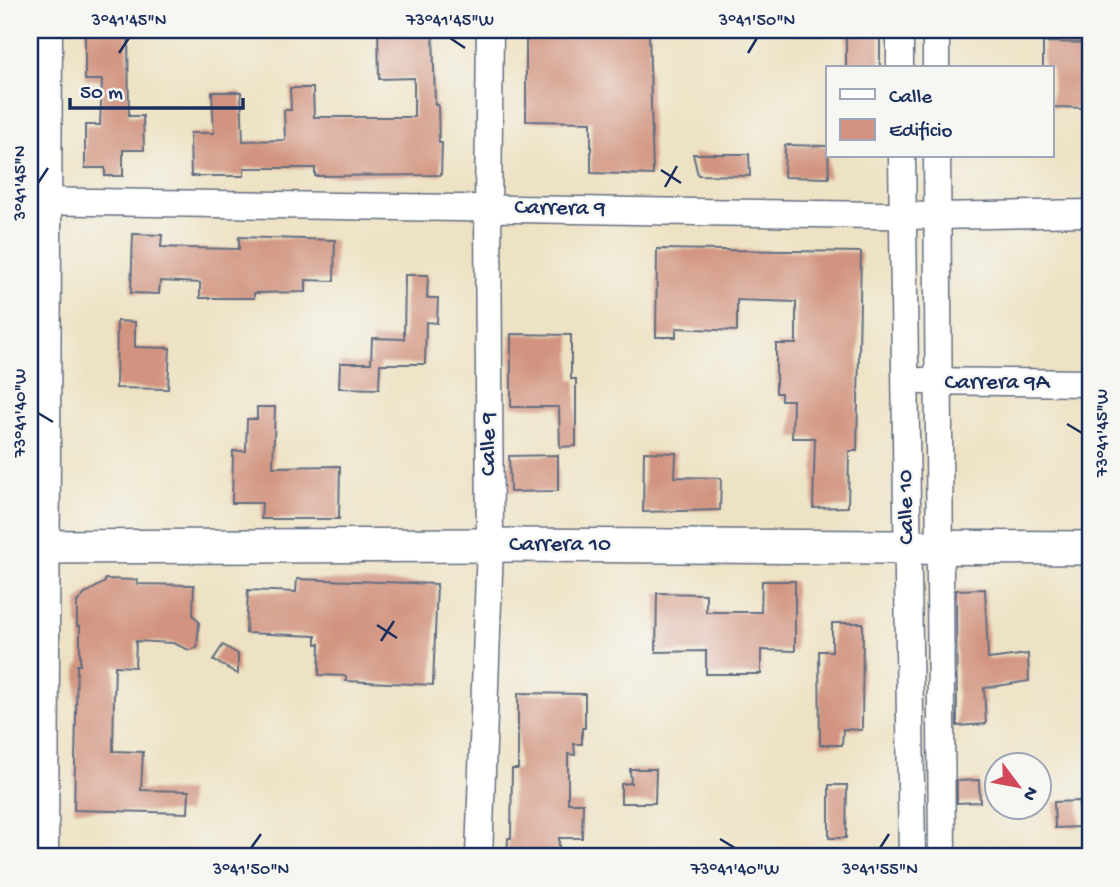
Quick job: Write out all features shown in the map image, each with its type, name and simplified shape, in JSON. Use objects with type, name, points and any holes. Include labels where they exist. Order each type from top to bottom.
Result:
[{"type":"street","points":[[45,857],[38,547],[38,202],[49,30]]},
{"type":"street","name":"Calle 9","points":[[479,857],[490,545],[490,30]]},
{"type":"street","points":[[900,30],[900,66]]},
{"type":"street","points":[[936,30],[936,66]]},
{"type":"street","name":"Calle 10","points":[[901,158],[912,857]]},
{"type":"street","name":"Calle 10","points":[[937,158],[942,857]]},
{"type":"street","name":"Carrera 9","points":[[38,202],[937,216],[1090,213]]},
{"type":"street","name":"Carrera 9A","points":[[905,380],[1090,383]]},
{"type":"street","name":"Carrera 10","points":[[38,547],[490,545],[1090,548]]},
{"type":"building","points":[[85,30],[128,30],[129,116],[143,116],[144,150],[123,150],[123,176],[105,176],[105,168],[85,168],[85,125],[100,125],[102,80],[85,80]]},
{"type":"building","points":[[378,30],[433,30],[435,105],[438,105],[439,143],[442,143],[441,175],[315,176],[315,168],[244,168],[244,176],[191,176],[190,133],[214,133],[212,92],[241,92],[243,141],[285,140],[284,110],[291,110],[290,88],[313,88],[314,117],[414,117],[414,78],[379,79]]},
{"type":"building","points":[[526,30],[649,30],[653,175],[591,173],[591,122],[526,121]]},
{"type":"building","points":[[846,30],[880,30],[880,66],[846,66]]},
{"type":"building","points":[[1043,42],[1090,43],[1090,108],[1054,107],[1054,66],[1043,66]]},
{"type":"building","points":[[785,145],[826,146],[829,178],[784,177]]},
{"type":"building","points":[[693,154],[749,154],[750,176],[698,175]]},
{"type":"building","points":[[133,234],[162,235],[161,247],[187,248],[239,249],[239,237],[335,240],[334,281],[306,280],[306,292],[254,293],[254,298],[200,298],[200,283],[160,281],[159,294],[131,293]]},
{"type":"building","points":[[657,249],[861,252],[857,451],[849,451],[848,507],[813,508],[815,438],[792,438],[793,400],[781,400],[781,393],[776,393],[776,344],[796,344],[796,302],[737,300],[737,331],[676,328],[676,337],[656,337]]},
{"type":"building","points":[[405,275],[428,275],[427,298],[438,298],[437,323],[426,322],[425,364],[380,364],[379,389],[339,388],[340,363],[371,363],[372,338],[404,339]]},
{"type":"building","points":[[117,321],[135,322],[135,347],[170,348],[168,389],[116,388]]},
{"type":"building","points":[[511,334],[571,335],[571,379],[576,379],[576,446],[560,447],[559,407],[511,407]]},
{"type":"building","points":[[257,407],[275,407],[273,467],[340,466],[339,519],[261,519],[262,503],[232,503],[233,451],[246,451],[247,419],[257,419]]},
{"type":"building","points":[[644,452],[676,453],[675,477],[721,478],[720,510],[643,512]]},
{"type":"building","points":[[558,455],[558,491],[510,492],[509,456]]},
{"type":"building","points":[[105,579],[137,580],[137,584],[194,585],[193,615],[199,622],[197,648],[189,650],[173,643],[136,641],[135,667],[115,666],[114,698],[113,751],[143,752],[141,790],[189,791],[188,813],[74,810],[77,665],[80,665],[77,602],[105,582]]},
{"type":"building","points":[[297,579],[437,584],[433,685],[346,681],[346,676],[319,675],[320,644],[316,644],[316,636],[246,633],[248,590],[296,592]]},
{"type":"building","points":[[762,581],[795,581],[795,651],[761,650],[761,674],[706,674],[706,651],[656,652],[657,593],[706,594],[706,612],[761,612]]},
{"type":"building","points":[[985,589],[988,659],[1028,654],[1029,681],[984,688],[986,724],[957,726],[956,590]]},
{"type":"building","points":[[832,623],[863,623],[862,730],[843,729],[842,745],[820,745],[819,651],[832,651]]},
{"type":"building","points":[[223,645],[238,654],[238,674],[213,660]]},
{"type":"building","points":[[518,693],[585,694],[582,744],[574,744],[575,755],[568,754],[568,803],[583,803],[582,838],[559,838],[559,857],[507,857],[508,838],[511,838],[512,769],[518,769]]},
{"type":"building","points":[[630,769],[656,769],[655,803],[621,803],[621,784],[631,783]]},
{"type":"building","points":[[979,780],[980,802],[957,803],[957,781]]},
{"type":"building","points":[[829,785],[847,785],[846,838],[829,838]]},
{"type":"building","points":[[1079,801],[1080,827],[1055,828],[1054,802]]}]
